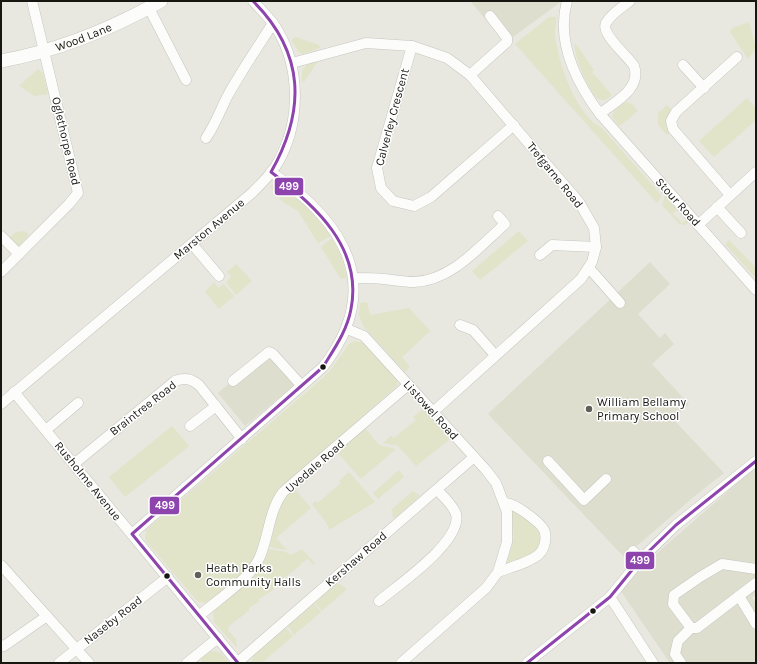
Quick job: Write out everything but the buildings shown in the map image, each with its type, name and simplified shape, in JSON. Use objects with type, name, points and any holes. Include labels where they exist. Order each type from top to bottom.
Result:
[{"type":"main road","name":"Wood Lane","points":[[1,61],[44,52],[119,23],[161,1]]},
{"type":"street","points":[[32,1],[44,52]]},
{"type":"street","name":"Marston Avenue","points":[[1,404],[252,193],[271,172],[280,158],[293,123],[295,102],[292,63],[284,42],[273,23],[253,1]]},
{"type":"street","name":"Stour Road","points":[[567,1],[564,23],[567,49],[583,90],[616,133],[756,290]]},
{"type":"street","points":[[600,114],[633,87],[636,72],[632,62],[608,36],[605,26],[609,20],[630,1]]},
{"type":"street","points":[[149,8],[186,80]]},
{"type":"street","points":[[470,75],[507,42],[507,38],[490,16]]},
{"type":"street","points":[[206,138],[215,124],[226,98],[273,23]]},
{"type":"street","name":"Trefgarne Road","points":[[292,63],[366,43],[412,46],[447,58],[470,75],[514,125],[579,202],[594,228],[596,247],[592,262],[581,279],[433,412]]},
{"type":"street","name":"Calverley Crescent","points":[[412,46],[377,168],[381,188],[393,201],[414,206],[431,197],[514,125]]},
{"type":"street","name":"Oglethorpe Road","points":[[1,272],[78,193],[44,52]]},
{"type":"street","points":[[730,195],[673,129],[671,121],[676,112],[737,57]]},
{"type":"street","points":[[683,65],[704,88]]},
{"type":"street","points":[[132,534],[323,367],[337,350],[347,329],[353,302],[353,278],[338,236],[307,200],[271,172]]},
{"type":"street","points":[[698,225],[756,172]]},
{"type":"street","points":[[717,207],[741,233]]},
{"type":"street","points":[[353,278],[381,278],[414,282],[429,280],[445,274],[459,264],[505,224],[498,216]]},
{"type":"street","points":[[1,236],[19,254]]},
{"type":"street","points":[[192,244],[219,276]]},
{"type":"street","points":[[540,255],[552,245],[596,247]]},
{"type":"street","points":[[588,268],[620,303]]},
{"type":"street","points":[[460,325],[473,330],[496,355]]},
{"type":"street","name":"Listowel Road","points":[[347,329],[364,336],[408,384],[496,483],[504,502],[508,528],[507,542],[498,572],[486,588],[401,663]]},
{"type":"street","points":[[233,381],[269,352],[274,354],[301,385]]},
{"type":"street","name":"Braintree Road","points":[[74,464],[175,381],[183,378],[192,380],[199,385],[242,439]]},
{"type":"street","name":"Uvedale Road","points":[[199,616],[253,569],[263,547],[274,509],[283,492],[408,384]]},
{"type":"street","name":"Rusholme Avenue","points":[[14,392],[238,663]]},
{"type":"street","points":[[46,430],[78,403]]},
{"type":"street","points":[[190,426],[216,406]]},
{"type":"street","name":"Kershaw Road","points":[[238,663],[474,457]]},
{"type":"street","points":[[548,461],[584,500],[606,479]]},
{"type":"street","points":[[527,663],[610,597],[641,559],[676,524],[756,461]]},
{"type":"street","points":[[379,601],[448,541],[453,531],[456,516],[455,511],[437,490]]},
{"type":"street","points":[[498,572],[538,555],[544,546],[545,535],[542,527],[516,506],[509,502],[504,502]]},
{"type":"street","points":[[633,551],[641,559]]},
{"type":"street","points":[[1,564],[89,663]]},
{"type":"street","points":[[681,663],[675,654],[678,641],[691,628],[697,628],[756,582],[753,575],[756,570],[722,564],[674,595],[673,604],[691,628]]},
{"type":"street","name":"Naseby Road","points":[[59,663],[76,648],[168,577]]},
{"type":"street","points":[[739,596],[756,624]]},
{"type":"street","points":[[610,597],[653,663]]},
{"type":"street","points":[[1,645],[4,646],[47,616]]},
{"type":"street","points":[[187,663],[218,638]]},
{"type":"street","points":[[677,646],[690,663]]},
{"type":"shaded area","points":[[470,1],[562,1],[513,37],[506,32],[499,35]]},
{"type":"shaded area","name":"William Bellamy Primary School","points":[[650,262],[670,284],[638,314],[660,338],[665,333],[674,344],[652,364],[689,404],[673,419],[724,473],[624,557],[488,414]]},
{"type":"shaded area","points":[[268,351],[295,384],[245,426],[218,393]]},
{"type":"shaded area","points":[[756,467],[756,594],[752,598],[756,602],[756,663],[670,663],[618,587]]},
{"type":"green space","points":[[549,17],[556,17],[555,35],[560,59],[564,73],[576,100],[584,112],[593,122],[602,128],[661,195],[661,198],[657,203],[515,44]]},
{"type":"green space","points":[[749,22],[756,48],[748,59],[730,32],[732,28]]},
{"type":"green space","points":[[296,37],[319,45],[320,48],[303,54],[299,52],[291,40]]},
{"type":"green space","points":[[575,43],[594,70],[592,72],[612,95],[607,99],[601,100],[592,92],[579,65],[576,56]]},
{"type":"green space","points":[[318,61],[304,82],[302,81],[303,69],[310,63]]},
{"type":"green space","points":[[38,69],[43,73],[48,94],[35,96],[19,86]]},
{"type":"green space","points":[[747,98],[756,108],[756,120],[714,157],[699,141]]},
{"type":"green space","points":[[625,102],[632,104],[638,111],[621,125],[618,125],[612,116],[614,111]]},
{"type":"green space","points":[[667,105],[672,110],[670,133],[667,135],[658,125],[658,113]]},
{"type":"green space","points":[[275,182],[282,184],[289,189],[313,214],[331,236],[318,243],[298,211],[283,202],[270,187]]},
{"type":"green space","points":[[665,195],[678,209],[673,214],[682,223],[687,219],[689,222],[686,225],[679,224],[662,205]]},
{"type":"green space","points":[[25,231],[29,235],[17,248],[8,239],[16,232]]},
{"type":"green space","points":[[519,231],[528,241],[480,280],[472,271]]},
{"type":"green space","points":[[332,238],[342,258],[347,278],[341,279],[321,247]]},
{"type":"green space","points":[[729,240],[756,268],[756,275],[754,276],[725,244]]},
{"type":"green space","points":[[236,264],[252,281],[236,295],[226,282],[231,277],[227,272]]},
{"type":"green space","points":[[214,282],[218,288],[224,284],[234,296],[219,309],[205,292]]},
{"type":"green space","points":[[367,302],[370,315],[409,308],[430,331],[402,357],[410,367],[405,372],[363,326],[359,315],[360,303]]},
{"type":"green space","points":[[354,341],[366,343],[397,380],[397,386],[276,493],[270,506],[257,555],[245,571],[207,603],[198,602],[145,540],[146,530],[318,382],[329,372],[349,344]]},
{"type":"green space","points":[[423,409],[450,439],[416,466],[398,446],[383,443],[391,436],[394,438],[416,420],[413,417]]},
{"type":"green space","points":[[172,426],[189,446],[125,497],[109,477]]},
{"type":"green space","points":[[365,428],[379,445],[396,449],[361,479],[337,452]]},
{"type":"green space","points":[[399,470],[404,477],[378,499],[373,493]]},
{"type":"green space","points":[[349,472],[375,502],[329,530],[327,524],[312,504],[316,501],[318,503],[341,483],[339,481]]},
{"type":"green space","points":[[294,488],[311,508],[276,538],[286,549],[285,550],[269,547],[279,507],[286,495]]},
{"type":"green space","points":[[413,491],[420,496],[395,518],[391,515],[393,513],[391,510]]},
{"type":"green space","points":[[513,508],[539,529],[542,535],[540,550],[509,565],[507,564],[514,537],[511,509]]},
{"type":"green space","points":[[268,549],[286,552],[291,555],[302,549],[315,563],[313,565],[308,559],[300,564],[301,565],[280,581],[281,583],[259,599],[260,601],[249,608],[250,610],[229,626],[228,630],[236,639],[237,648],[214,622],[213,612],[221,603],[251,578],[263,561]]},
{"type":"green space","points":[[336,584],[340,584],[347,589],[322,611],[315,603]]},
{"type":"green space","points":[[314,604],[321,612],[294,635],[288,626]]},
{"type":"green space","points":[[286,628],[293,636],[262,663],[251,663],[254,655]]},
{"type":"green space","points":[[215,651],[221,653],[229,663],[218,663],[216,661],[214,663],[203,663],[200,659],[209,652]]},
{"type":"transit line","name":"499","points":[[238,663],[132,534],[323,367],[336,347],[346,325],[351,309],[353,287],[350,266],[343,248],[332,230],[319,214],[304,199],[271,172],[282,149],[290,126],[294,104],[295,83],[291,62],[283,41],[270,21],[253,1]]},
{"type":"transit line","name":"499","points":[[527,663],[610,597],[641,559],[676,525],[756,461]]},
{"type":"place","name":"William Bellamy Primary School","points":[[589,409]]},
{"type":"place","name":"Heath Parks Community Halls","points":[[198,575]]}]
